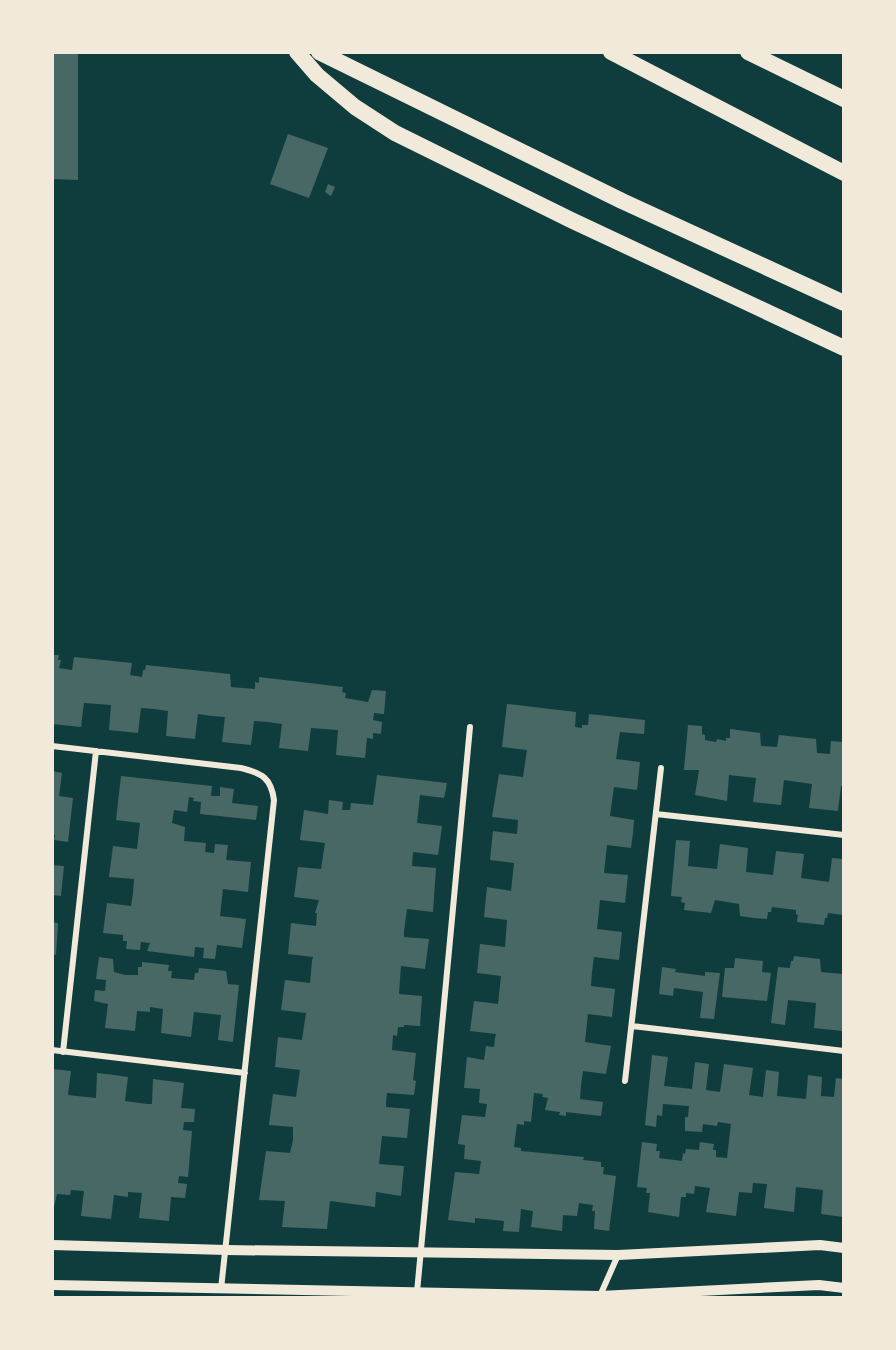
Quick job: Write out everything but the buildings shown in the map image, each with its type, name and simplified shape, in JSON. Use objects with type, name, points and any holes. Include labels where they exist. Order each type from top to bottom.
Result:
[{"type":"highway","points":[[297,52],[317,75],[355,107],[395,133],[571,220],[843,348]]},
{"type":"highway","points":[[319,52],[622,201],[843,303]]},
{"type":"highway","points":[[611,52],[843,173]]},
{"type":"highway","points":[[748,52],[843,99]]},
{"type":"street","points":[[417,1292],[470,727]]},
{"type":"street","points":[[52,746],[241,768],[263,775],[273,786],[274,800],[221,1289]]},
{"type":"street","points":[[63,1052],[96,751]]},
{"type":"street","points":[[625,1081],[661,768]]},
{"type":"street","points":[[656,814],[843,835]]},
{"type":"street","points":[[632,1026],[843,1051]]},
{"type":"street","points":[[52,1050],[245,1073]]},
{"type":"street","points":[[52,1245],[226,1250],[618,1255],[820,1245],[843,1248]]},
{"type":"street","points":[[600,1297],[618,1255]]},
{"type":"street","points":[[52,1285],[600,1297],[819,1285],[843,1288]]}]
